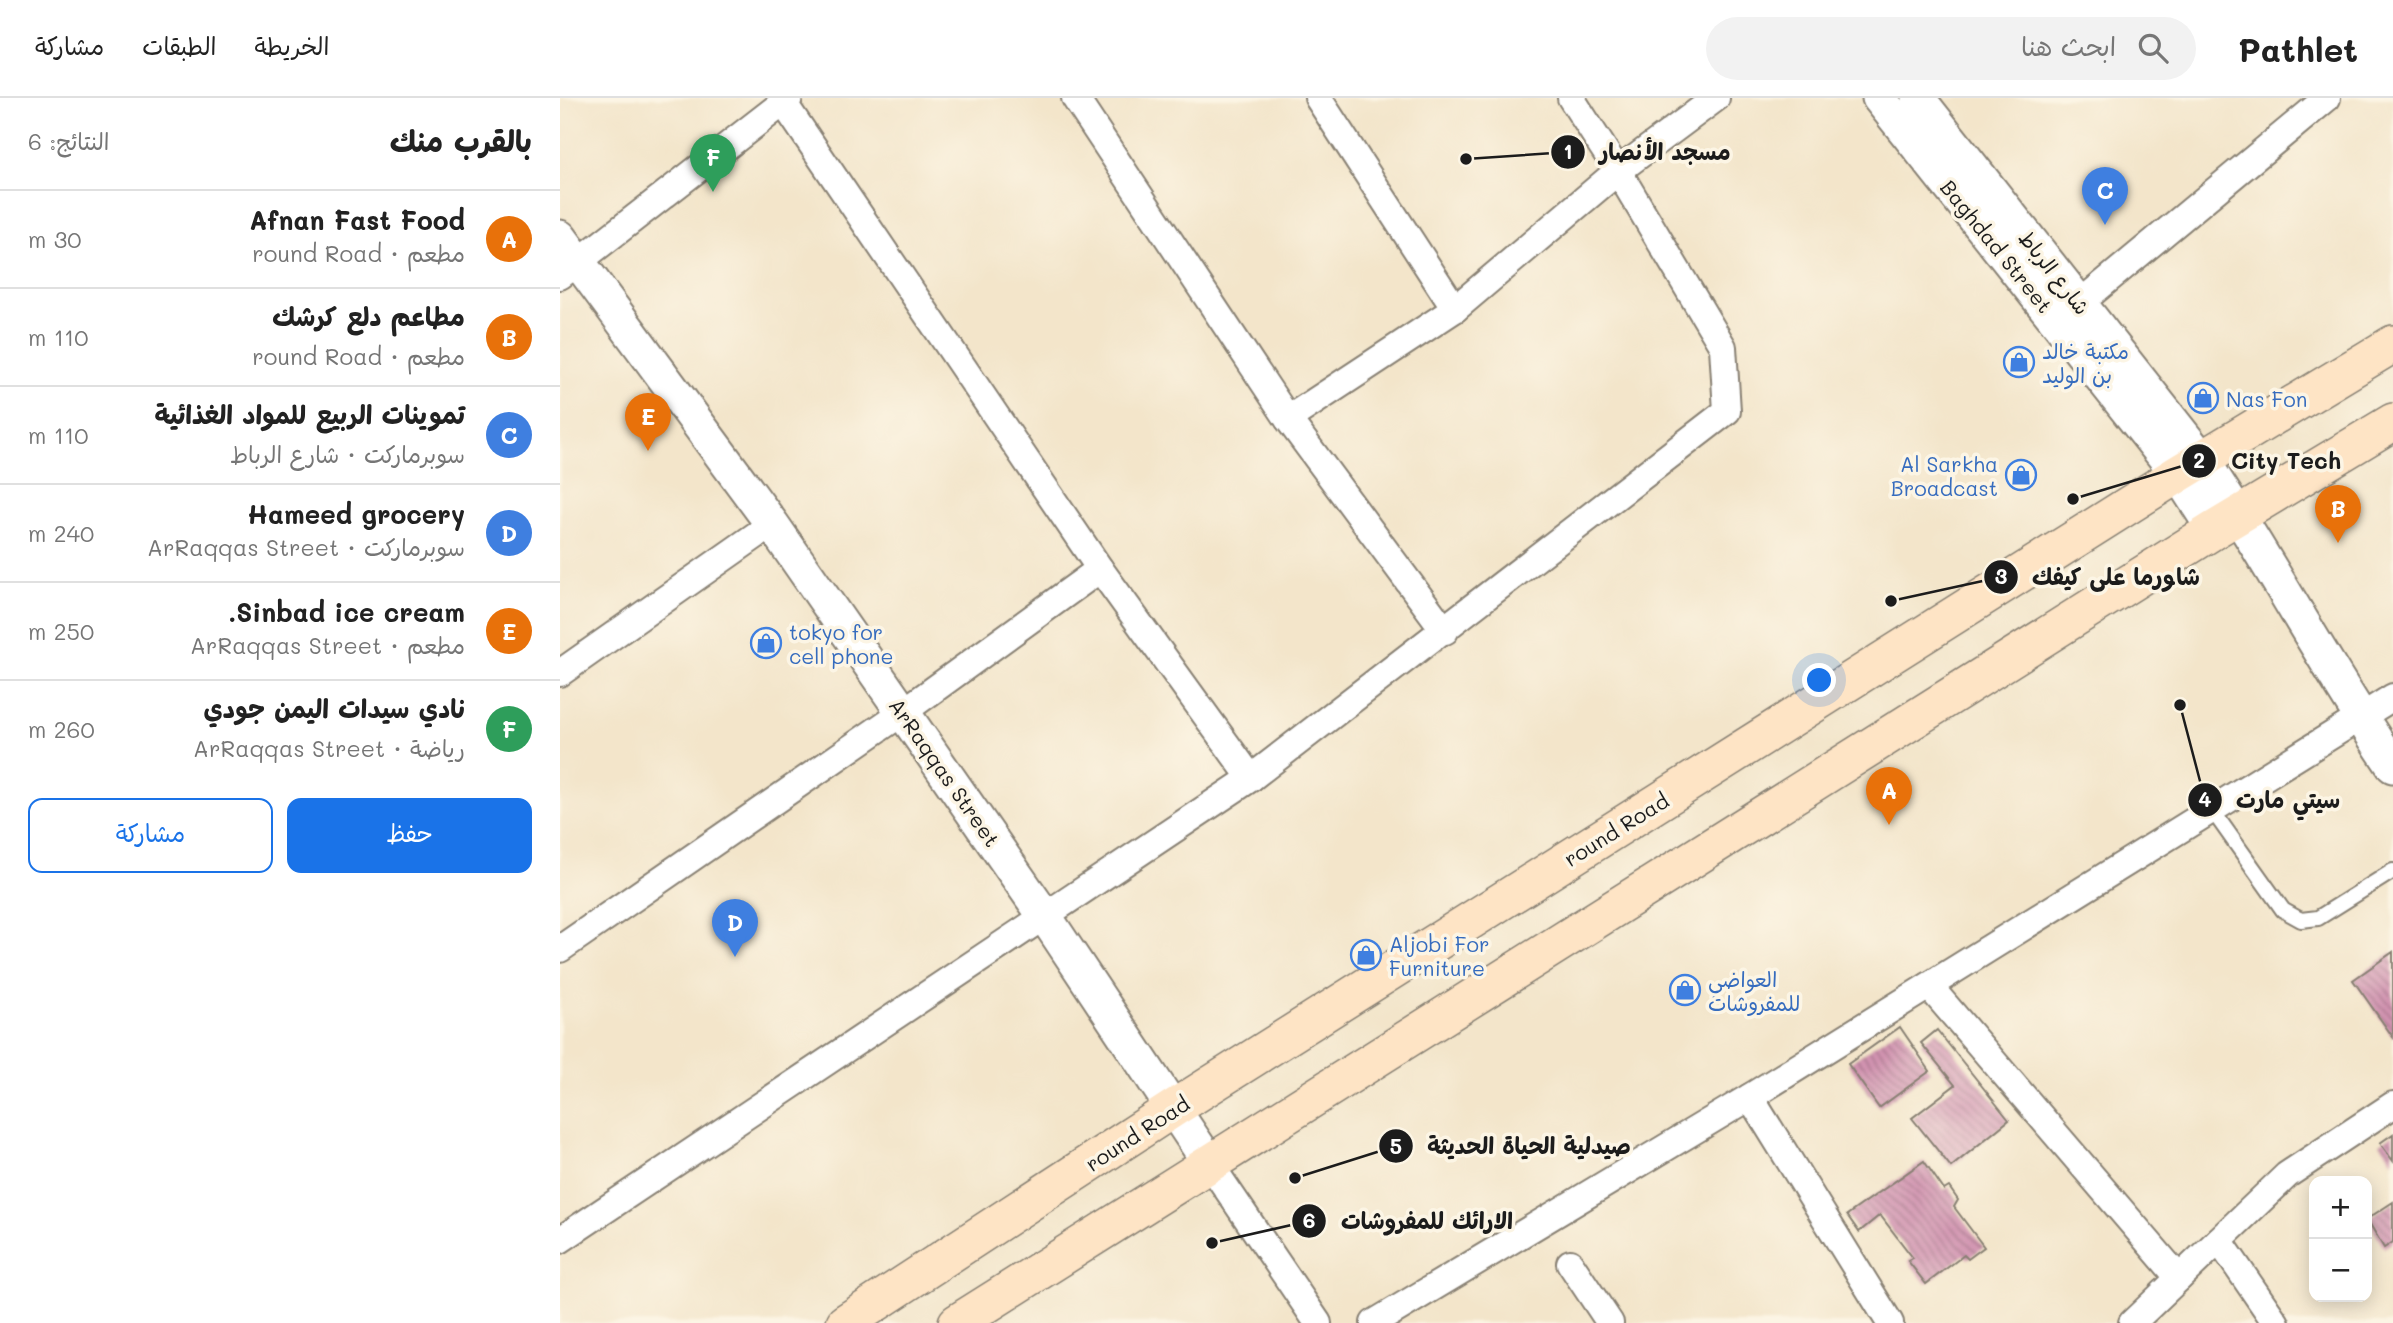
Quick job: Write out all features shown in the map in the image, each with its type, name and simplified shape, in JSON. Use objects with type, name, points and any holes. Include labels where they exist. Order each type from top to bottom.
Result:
[{"type":"main road","name":"round Road","points":[[845,1323],[1174,1108],[2190,467],[2393,344]]},
{"type":"main road","points":[[957,1323],[1208,1161],[2227,523],[2393,422]]},
{"type":"street","points":[[1075,98],[1288,419],[1445,631]]},
{"type":"street","points":[[1318,98],[1455,309]]},
{"type":"street","points":[[560,1240],[1046,918],[1251,778],[1727,411],[1723,347],[1571,98]]},
{"type":"street","points":[[1288,419],[1455,309],[1618,171],[1716,98]]},
{"type":"street","name":"Baghdad Street","points":[[1879,98],[2190,467],[2393,766]]},
{"type":"street","name":"شارع الرباط","points":[[1918,98],[2080,303],[2190,467]]},
{"type":"street","points":[[2080,303],[2327,98]]},
{"type":"street","points":[[567,258],[786,100],[1100,569],[1251,778]]},
{"type":"street","name":"ArRaqqas Street","points":[[567,258],[772,524],[1046,918],[1208,1161]]},
{"type":"street","points":[[560,673],[772,524]]},
{"type":"street","points":[[560,949],[903,712],[1100,569]]},
{"type":"street","points":[[1374,1323],[1750,1097],[2393,697]]},
{"type":"street","points":[[1929,986],[2179,1278]]},
{"type":"street","points":[[1750,1097],[1889,1323]]},
{"type":"street","points":[[2132,1323],[2287,1175],[2393,1105]]},
{"type":"street","points":[[1208,1161],[1318,1323]]},
{"type":"street","points":[[2219,1240],[2276,1323]]},
{"type":"street","points":[[1570,1263],[1610,1323]]},
{"type":"lane","points":[[2212,810],[2283,910],[2301,920],[2318,918],[2393,871]]},
{"type":"building","points":[[2393,952],[2393,1037],[2353,980]]},
{"type":"building","points":[[1900,1027],[1930,1071],[1879,1108],[1848,1064]]},
{"type":"building","points":[[1937,1030],[2009,1120],[1951,1167],[1912,1118],[1955,1085],[1921,1043]]},
{"type":"building","points":[[2393,1134],[2393,1161],[2380,1143]]},
{"type":"building","points":[[1924,1161],[1944,1190],[1949,1187],[1958,1200],[1954,1207],[1984,1247],[1968,1259],[1964,1255],[1926,1284],[1908,1261],[1913,1258],[1880,1215],[1859,1232],[1847,1215]]},
{"type":"building","points":[[2393,1202],[2393,1242],[2384,1248],[2372,1228],[2372,1216]]},
{"type":"place","name":"مسجد الأنصار","points":[[1466,159]]},
{"type":"place","name":"نادي سيدات اليمن جودي","points":[[713,192]]},
{"type":"place","name":"تموينات الربيع للمواد الغذائية","points":[[2105,225]]},
{"type":"place","name":"مكتبة خالد بن الوليد","points":[[2019,362]]},
{"type":"place","name":"Nas Fon","points":[[2203,398]]},
{"type":"place","name":"Sinbad ice cream.","points":[[648,451]]},
{"type":"place","name":"Al Sarkha Broadcast","points":[[2021,475]]},
{"type":"place","name":"City Tech","points":[[2073,499]]},
{"type":"place","name":"مطاعم دلع كرشك","points":[[2338,543]]},
{"type":"place","name":"شاورما على كيفك","points":[[1891,601]]},
{"type":"place","name":"tokyo for cell phone","points":[[766,643]]},
{"type":"place","name":"سيتي مارت","points":[[2180,705]]},
{"type":"place","name":"Afnan Fast Food","points":[[1889,825]]},
{"type":"place","name":"Aljobi For Furniture","points":[[1366,955]]},
{"type":"place","name":"Hameed grocery","points":[[735,957]]},
{"type":"place","name":"العواضي للمفروشات","points":[[1685,990]]},
{"type":"place","name":"صيدلية الحياة الحديثة","points":[[1295,1178]]},
{"type":"place","name":"الارائك للمفروشات","points":[[1212,1243]]}]
